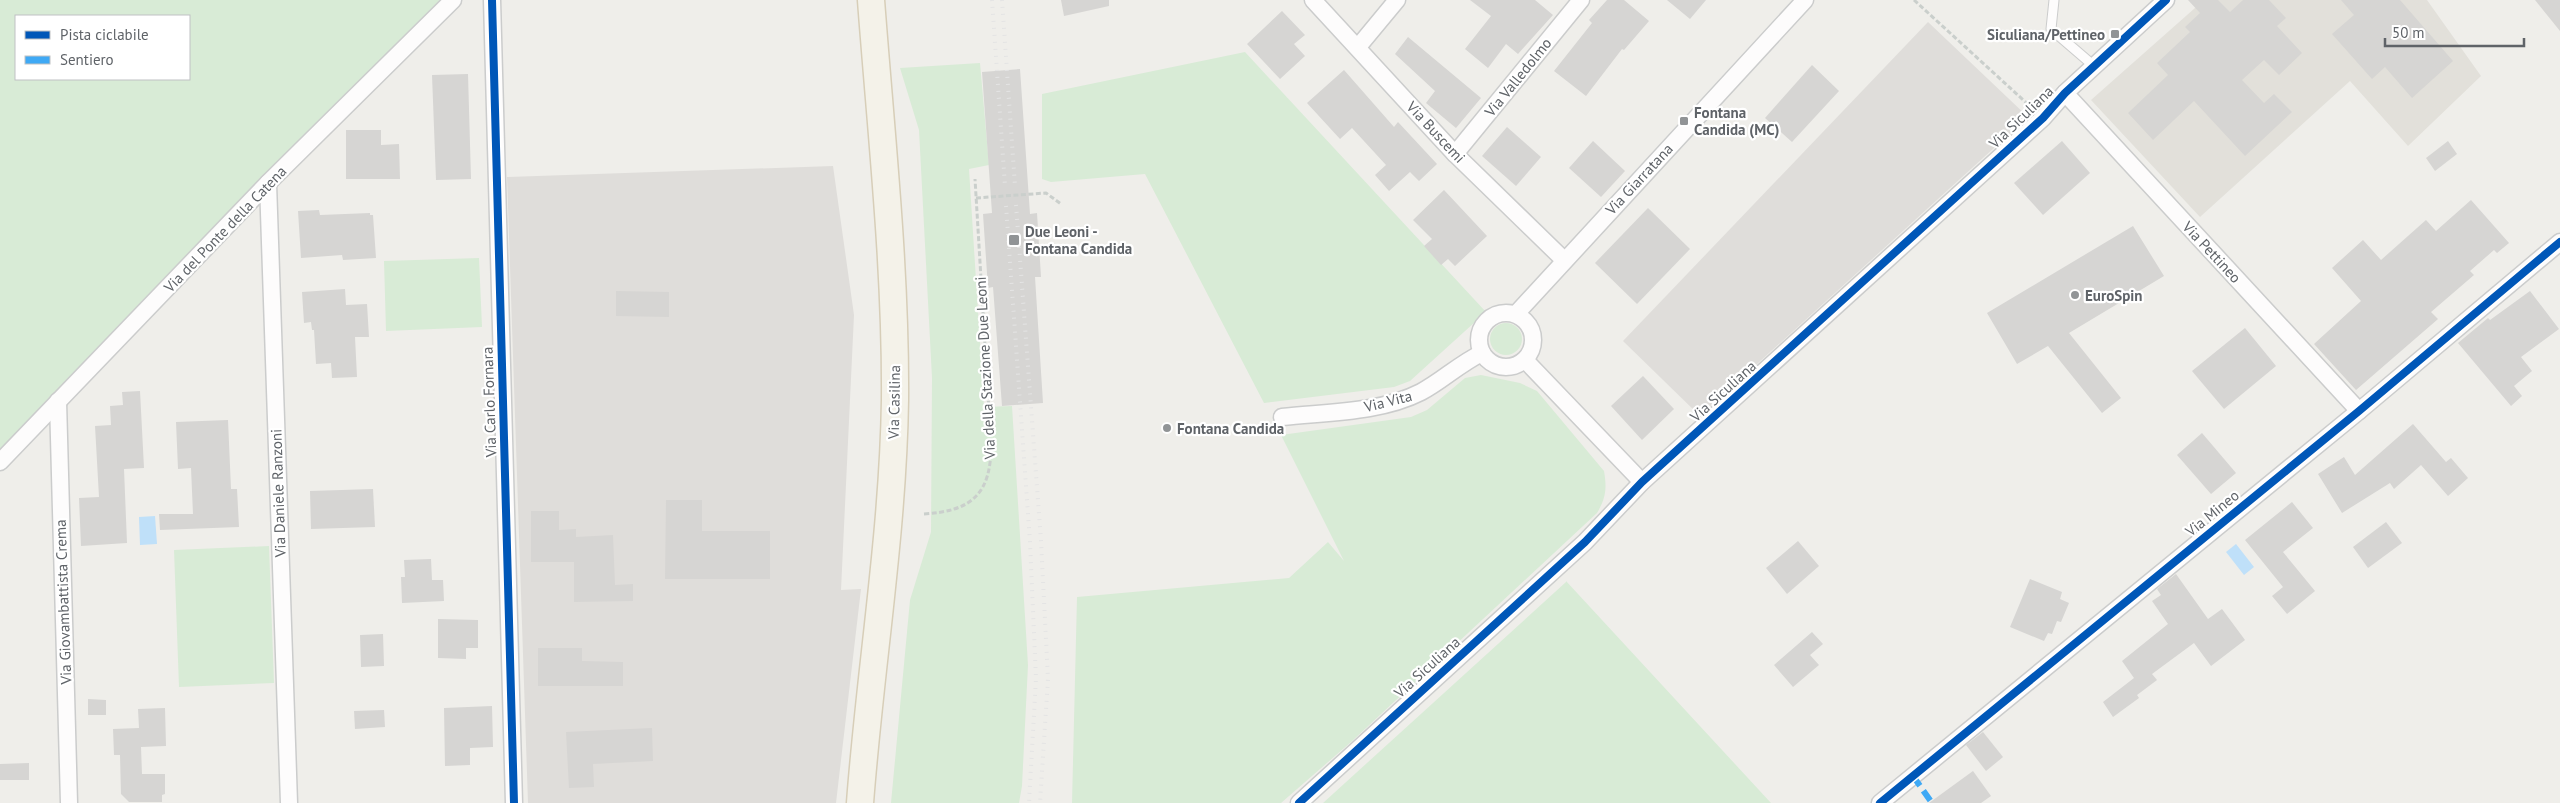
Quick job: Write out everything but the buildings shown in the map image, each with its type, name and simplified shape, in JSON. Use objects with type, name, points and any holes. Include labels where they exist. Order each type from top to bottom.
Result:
[{"type":"main road","name":"Via Casilina","points":[[861,798],[887,534],[895,401],[891,268],[871,0]]},
{"type":"street","name":"Via del Ponte della Catena","points":[[0,462],[268,183],[453,0]]},
{"type":"street","name":"Via Carlo Fornara","points":[[492,0],[514,803]]},
{"type":"street","name":"Via Buscemi","points":[[1312,0],[1358,47],[1455,154],[1564,260]]},
{"type":"street","points":[[1358,47],[1397,0]]},
{"type":"street","name":"Via Valledolmo","points":[[1455,154],[1580,0]]},
{"type":"street","name":"Via Giarratana","points":[[1516,314],[1804,0]]},
{"type":"street","name":"Via Siculiana","points":[[1299,803],[1585,542],[1642,482],[2043,118],[2065,93],[2166,0]]},
{"type":"street","name":"Via Pettineo","points":[[2065,93],[2359,411]]},
{"type":"street","name":"Via Daniele Ranzoni","points":[[268,183],[288,803]]},
{"type":"street","name":"Via Mineo","points":[[1880,803],[2359,411],[2560,242]]},
{"type":"street","points":[[1501,313],[1516,314],[1529,325],[1533,335],[1533,346],[1525,360],[1516,366],[1503,368],[1494,366],[1482,353],[1478,340],[1480,333],[1487,319],[1501,313]]},
{"type":"street","name":"Via Vita","points":[[1282,417],[1396,402],[1422,392],[1456,366],[1482,353]]},
{"type":"street","points":[[1525,360],[1642,482]]},
{"type":"street","name":"Via Giovambattista Crema","points":[[58,401],[69,803]]},
{"type":"lane","points":[[2054,0],[2051,29],[2094,66]]},
{"type":"path","points":[[1914,0],[2043,118]]},
{"type":"path","points":[[976,198],[1046,193],[1061,204]]},
{"type":"shaded area","points":[[2204,0],[2427,0],[2481,76],[2408,146],[2350,81],[2200,217],[2091,100]]},
{"type":"shaded area","points":[[1928,22],[2028,117],[1700,416],[1623,341]]},
{"type":"shaded area","points":[[833,166],[854,315],[841,590],[861,589],[836,803],[528,803],[507,177]]},
{"type":"green space","points":[[0,0],[440,0],[268,183],[0,462]]},
{"type":"green space","points":[[1245,52],[1486,312],[1410,381],[1394,387],[1264,403],[1145,174],[1051,182],[1042,179],[1042,94]]},
{"type":"green space","points":[[980,63],[989,165],[969,169],[984,407],[1012,406],[1028,665],[1022,786],[1019,803],[891,803],[910,600],[931,532],[932,378],[919,130],[900,68]]},
{"type":"green space","points":[[479,258],[482,327],[386,331],[384,261]]},
{"type":"green space","points":[[1506,323],[1512,324],[1517,328],[1521,333],[1521,345],[1517,350],[1512,354],[1506,355],[1500,354],[1495,350],[1491,345],[1490,339],[1491,333],[1495,328],[1500,324]]},
{"type":"green space","points":[[1481,375],[1520,383],[1537,391],[1604,471],[1605,493],[1597,513],[1351,742],[1281,803],[1072,803],[1077,597],[1289,578],[1328,542],[1344,561],[1281,435],[1411,417],[1427,410],[1465,378]]},
{"type":"green space","points":[[269,546],[274,683],[179,687],[174,550]]},
{"type":"green space","points":[[1566,582],[1771,803],[1323,803]]},
{"type":"water","points":[[155,516],[157,544],[140,545],[139,517]]},
{"type":"water","points":[[2236,544],[2254,567],[2244,575],[2226,552]]},
{"type":"railway","points":[[992,0],[1005,186]]},
{"type":"railway","points":[[1002,0],[1015,186]]},
{"type":"railway","points":[[1016,205],[1041,541],[1048,679],[1040,803]]},
{"type":"railway","points":[[1006,206],[1030,542],[1036,679],[1029,803]]},
{"type":"marked path","points":[[1913,776],[1932,803]]},
{"type":"cycle path","points":[[492,0],[514,803]]},
{"type":"cycle path","points":[[1299,803],[1585,542],[1642,482],[2043,118],[2065,93],[2166,0]]},
{"type":"cycle path","points":[[1880,803],[2359,411],[2560,242]]},
{"type":"place","name":"Siculiana/Pettineo","points":[[2115,34]]},
{"type":"place","name":"Fontana Candida (MC)","points":[[1684,121]]},
{"type":"place","name":"Due Leoni - Fontana Candida","points":[[1014,240]]},
{"type":"place","name":"EuroSpin","points":[[2075,295]]},
{"type":"place","name":"Fontana Candida","points":[[1167,428]]}]
